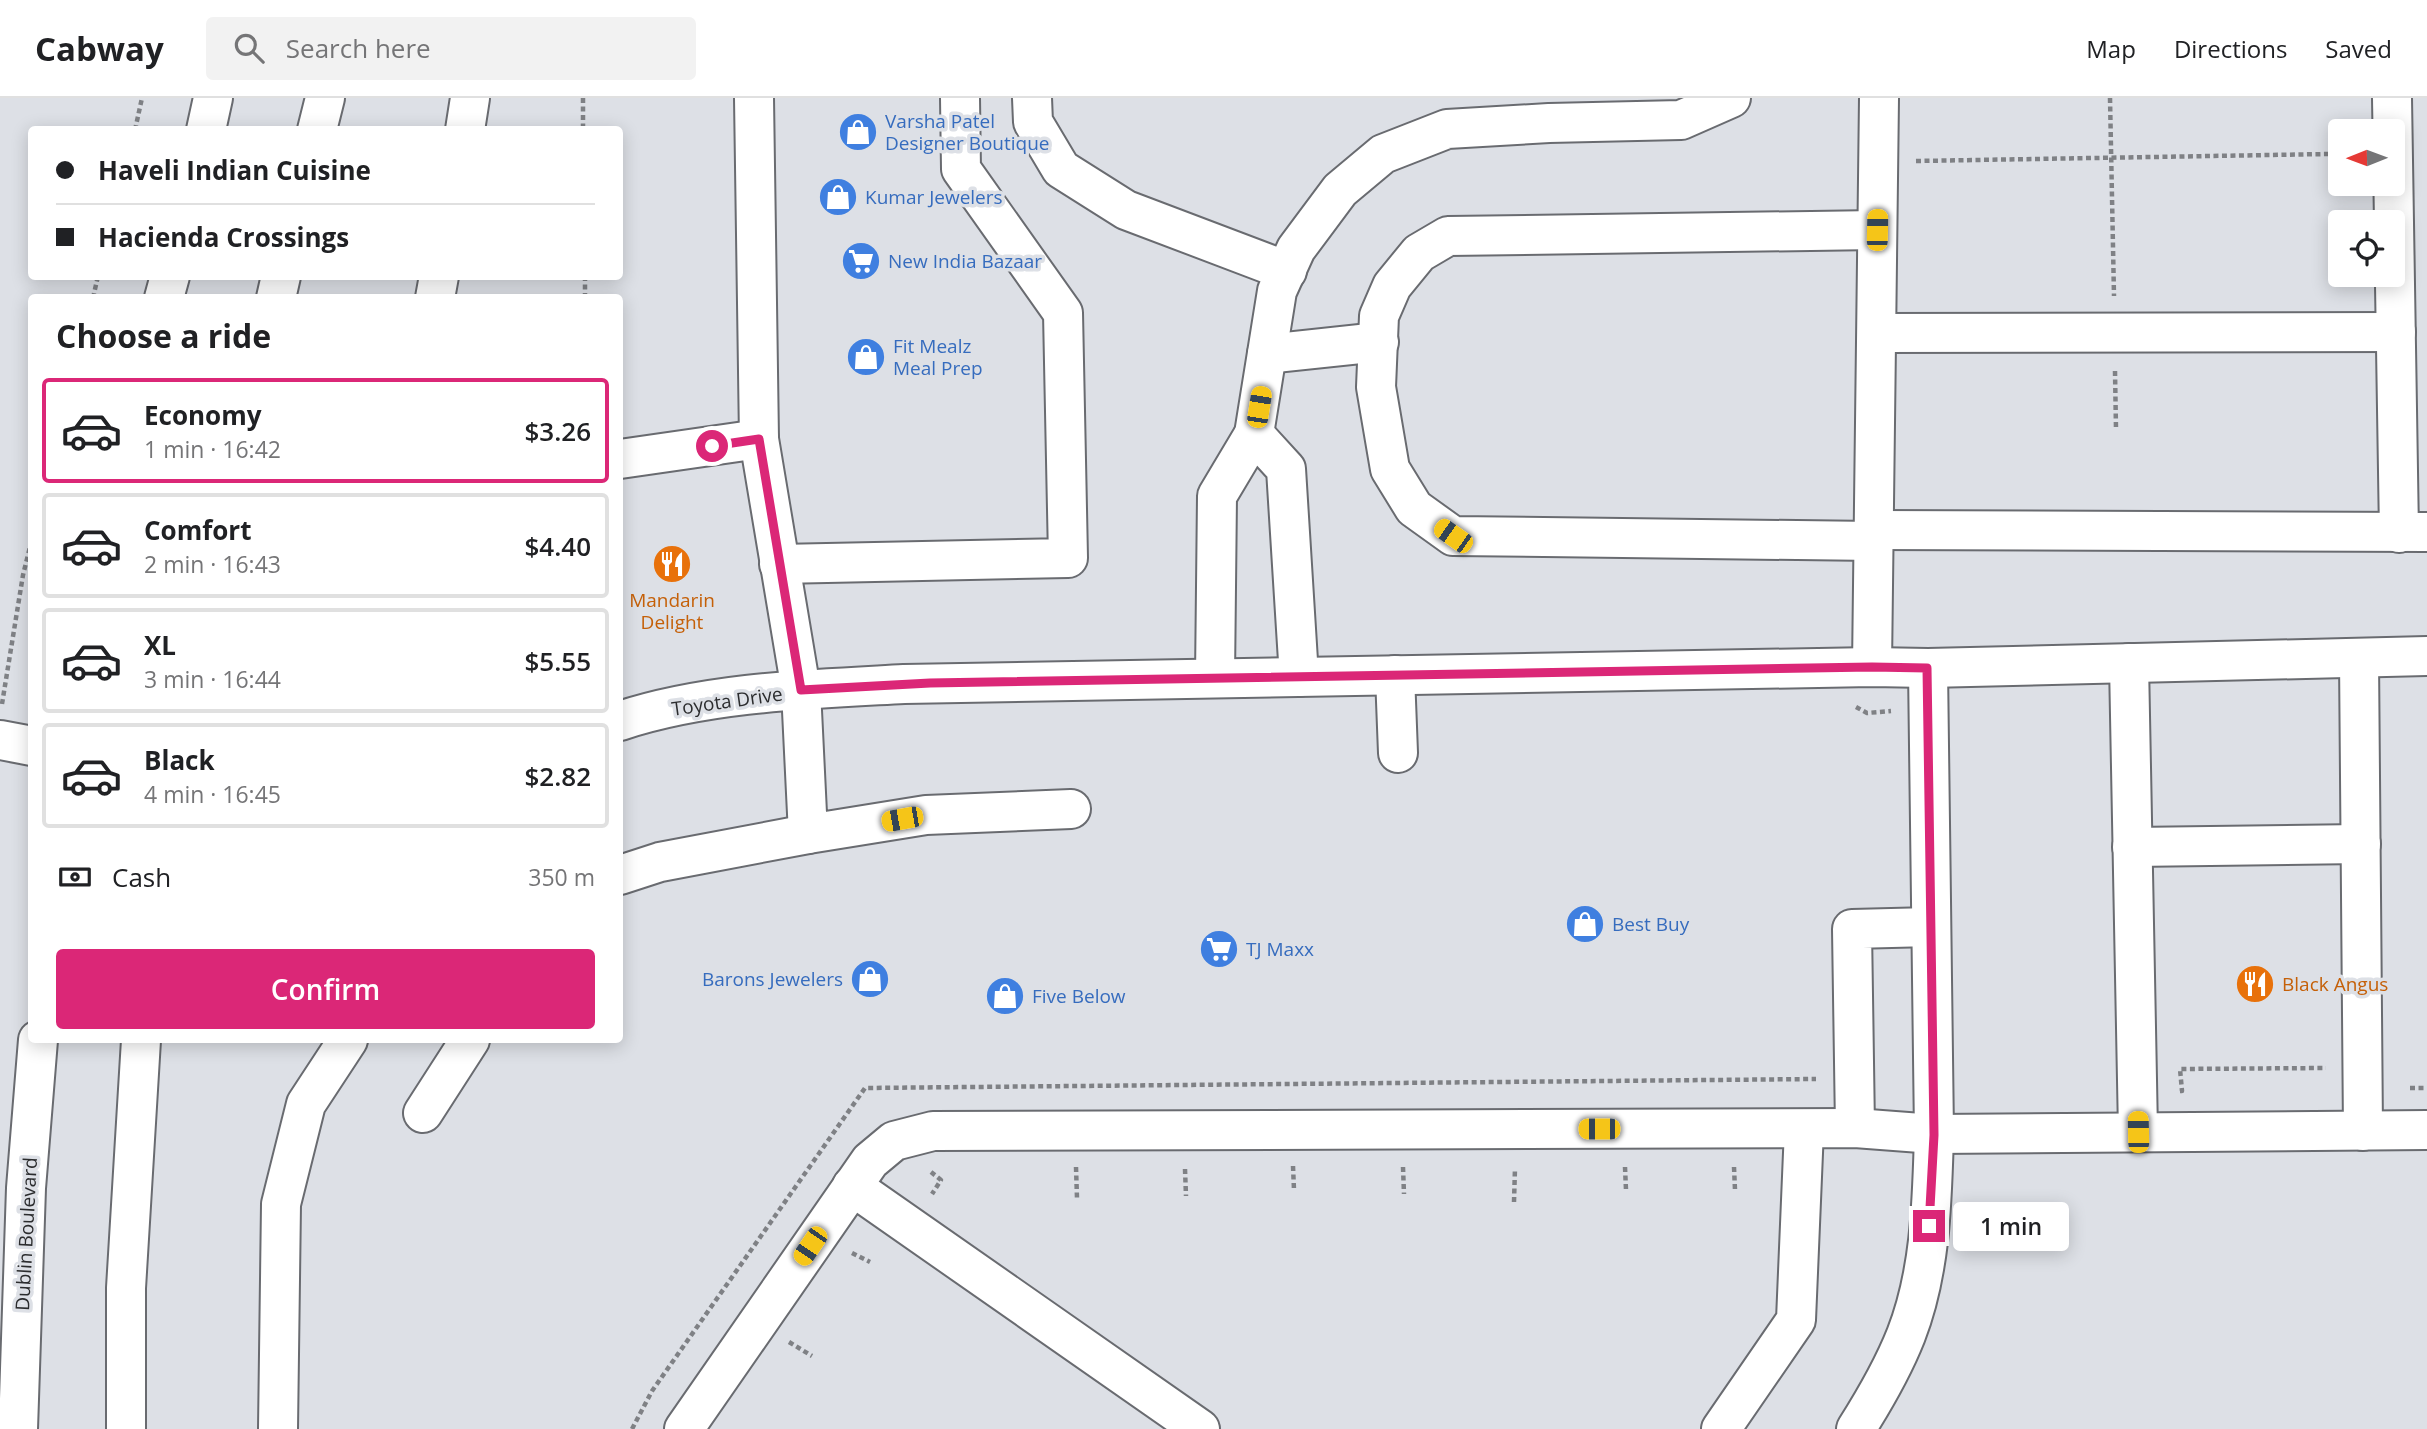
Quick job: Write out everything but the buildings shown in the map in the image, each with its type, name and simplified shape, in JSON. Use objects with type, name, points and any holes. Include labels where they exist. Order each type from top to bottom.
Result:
[{"type":"street","points":[[207,126],[213,98]]},
{"type":"street","points":[[318,126],[325,98]]},
{"type":"street","points":[[466,126],[470,98]]},
{"type":"street","points":[[754,98],[759,439],[801,690],[808,834]]},
{"type":"street","points":[[779,564],[1068,558],[1063,313],[961,169],[960,98]]},
{"type":"street","points":[[1032,98],[1033,122],[1061,169],[1126,210],[1287,271]]},
{"type":"street","points":[[1447,129],[1476,98]]},
{"type":"street","points":[[1215,678],[1217,496],[1255,434],[1277,291],[1296,248],[1340,190],[1383,154],[1447,129],[1681,120],[1731,98]]},
{"type":"street","points":[[1872,667],[1879,98]]},
{"type":"street","points":[[1877,230],[1448,236],[1419,253],[1392,286],[1379,316],[1376,387],[1390,469],[1414,508],[1453,536],[2413,533],[2396,332],[2392,98]]},
{"type":"street","points":[[1877,333],[2396,332]]},
{"type":"street","points":[[1267,355],[1379,342]]},
{"type":"street","points":[[1255,434],[1286,469],[1299,677]]},
{"type":"street","points":[[623,459],[759,439]]},
{"type":"street","points":[[2359,658],[2363,1130]]},
{"type":"street","name":"Toyota Drive","points":[[623,720],[711,701],[801,690],[904,684],[1927,668],[2359,658],[2423,666]]},
{"type":"street","points":[[2129,663],[2138,1132]]},
{"type":"street","points":[[1856,1429],[1881,1390],[1907,1333],[1921,1281],[1932,1204],[1934,1135],[1927,668]]},
{"type":"street","points":[[1395,675],[1398,753]]},
{"type":"street","points":[[1,725],[28,743]]},
{"type":"street","points":[[623,874],[660,862],[926,815],[1071,809]]},
{"type":"street","points":[[2133,847],[2361,844]]},
{"type":"street","points":[[1855,1128],[1852,929],[1931,927]]},
{"type":"street","name":"Dublin Boulevard","points":[[18,1429],[26,1188],[38,1043]]},
{"type":"street","points":[[126,1429],[126,1288],[141,1043]]},
{"type":"street","points":[[278,1429],[281,1204],[306,1104],[346,1043]]},
{"type":"street","points":[[423,1114],[468,1043]]},
{"type":"street","points":[[684,1429],[870,1161],[894,1141],[933,1131],[1855,1128],[1934,1135],[2427,1130]]},
{"type":"street","points":[[1721,1429],[1796,1320],[1804,1129]]},
{"type":"street","points":[[852,1186],[1200,1429]]},
{"type":"path","points":[[136,126],[142,98]]},
{"type":"path","points":[[583,98],[583,126]]},
{"type":"path","points":[[2110,98],[2113,269]]},
{"type":"path","points":[[1908,161],[2328,154]]},
{"type":"path","points":[[1,725],[28,556]]},
{"type":"path","points":[[2137,1091],[2182,1091],[2180,1069],[2330,1068],[2330,1090],[2427,1088]]},
{"type":"place","name":"Varsha Patel Designer Boutique","points":[[858,132]]},
{"type":"place","name":"Kumar Jewelers","points":[[838,197]]},
{"type":"place","name":"New India Bazaar","points":[[861,261]]},
{"type":"place","name":"Fit Mealz Meal Prep","points":[[866,357]]},
{"type":"place","name":"Mandarin Delight","points":[[672,564]]},
{"type":"place","name":"Best Buy","points":[[1585,924]]},
{"type":"place","name":"TJ Maxx","points":[[1219,949]]},
{"type":"place","name":"Barons Jewelers","points":[[870,979]]},
{"type":"place","name":"Black Angus","points":[[2255,984]]},
{"type":"place","name":"Five Below","points":[[1005,996]]},
{"type":"route","points":[[712,446],[759,439],[801,690],[930,683],[1927,668],[1934,1135],[1929,1226]]}]
